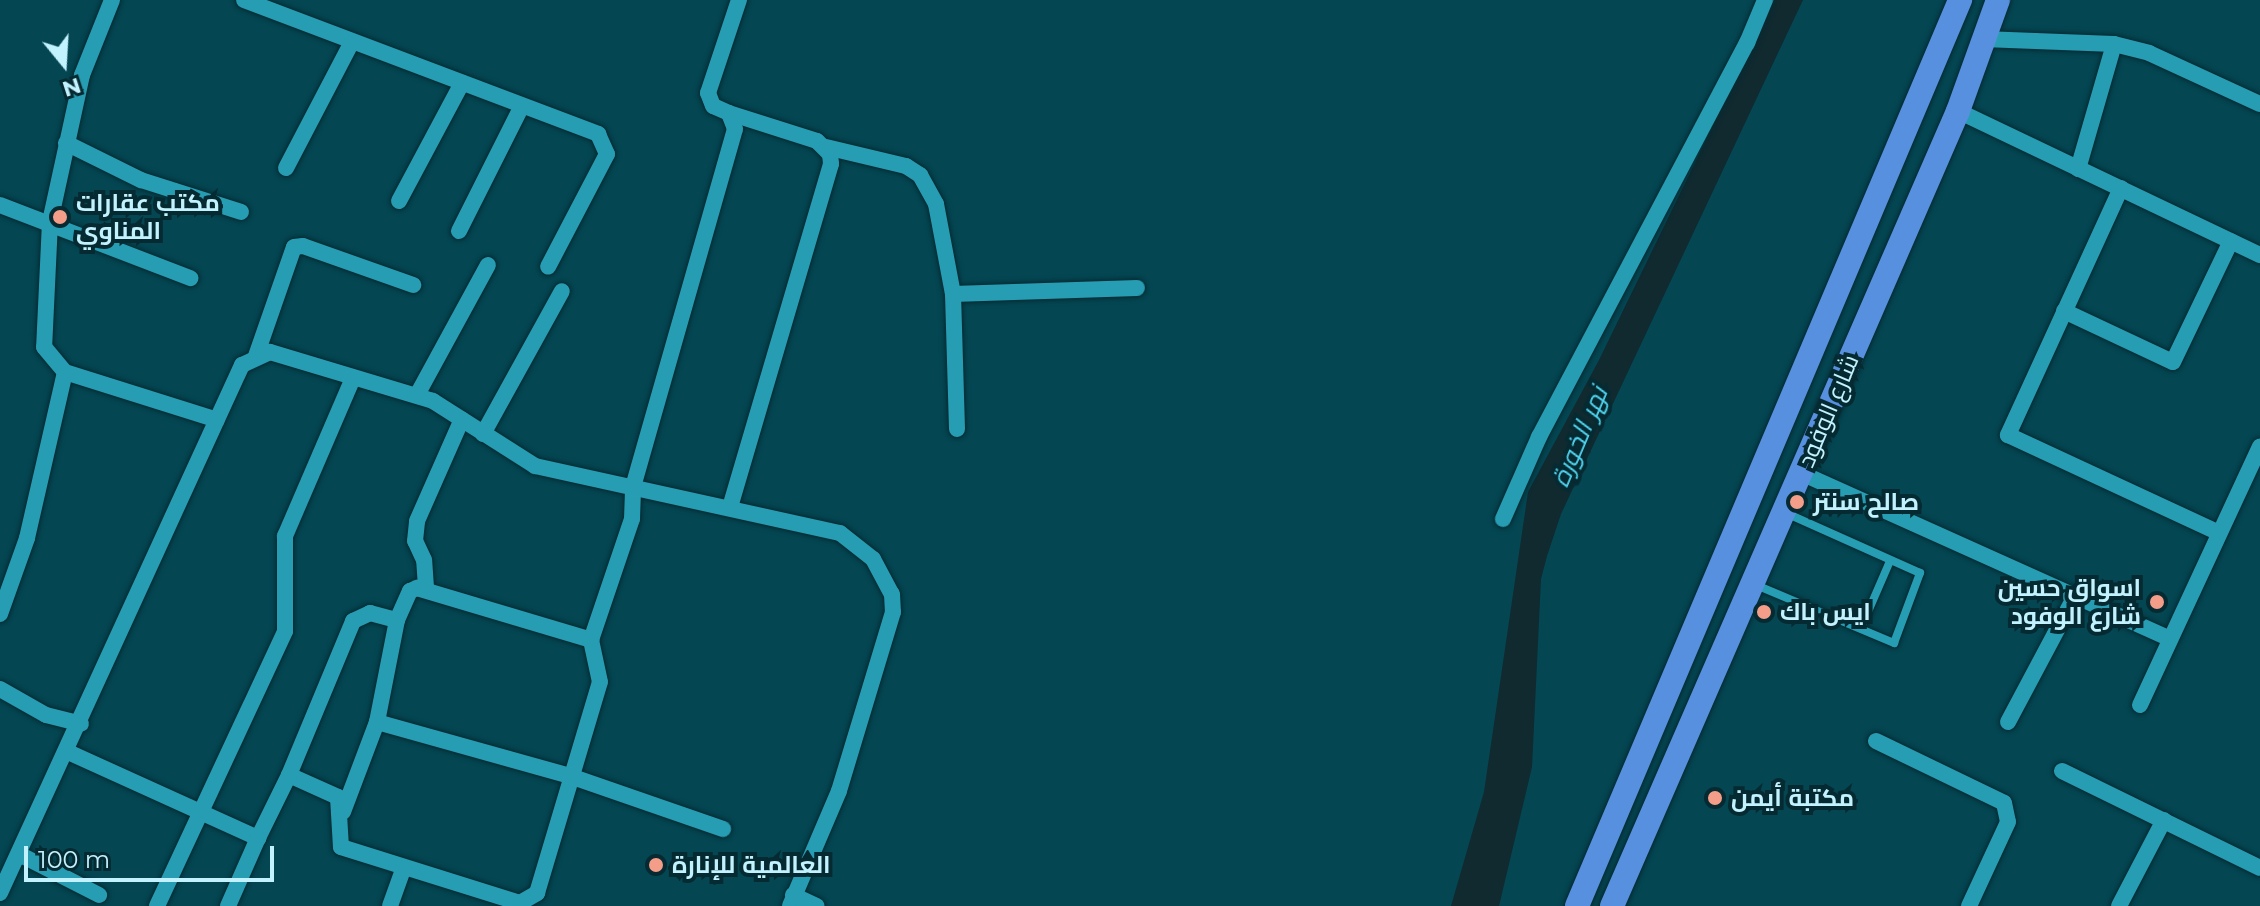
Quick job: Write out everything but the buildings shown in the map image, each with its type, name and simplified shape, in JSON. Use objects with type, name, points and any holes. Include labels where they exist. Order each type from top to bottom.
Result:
[{"type":"main road","name":"شارع الوفود","points":[[1577,906],[1960,0]]},
{"type":"main road","name":"شارع الوفود","points":[[1612,906],[1958,111],[1998,0]]},
{"type":"street","points":[[112,0],[82,75],[50,222],[44,347],[65,372],[217,420]]},
{"type":"street","points":[[244,0],[598,134],[606,143],[607,154],[548,267]]},
{"type":"street","points":[[739,0],[708,93],[713,106],[826,147],[906,166],[920,175],[936,204],[953,294],[957,429]]},
{"type":"street","points":[[1503,519],[1539,437],[1747,43],[1765,0]]},
{"type":"street","points":[[1983,39],[2114,44],[2149,53],[2260,104]]},
{"type":"street","points":[[286,168],[352,42]]},
{"type":"street","points":[[2078,169],[2114,44]]},
{"type":"street","points":[[399,201],[462,83]]},
{"type":"street","points":[[459,231],[522,106]]},
{"type":"street","points":[[1958,111],[2260,255]]},
{"type":"street","points":[[591,640],[426,587],[410,591],[397,620],[377,722],[337,829],[341,847],[520,903],[530,900],[537,893],[600,682],[591,640],[632,519],[633,487],[735,129],[729,113]]},
{"type":"street","points":[[66,143],[141,180],[241,212]]},
{"type":"street","points":[[730,507],[831,164],[826,147]]},
{"type":"street","points":[[2121,188],[2008,435],[2217,532]]},
{"type":"street","points":[[0,205],[18,216],[50,222],[190,278]]},
{"type":"street","points":[[2064,311],[2173,362],[2231,241]]},
{"type":"street","points":[[256,356],[294,247],[303,246],[413,285]]},
{"type":"street","points":[[417,395],[488,265]]},
{"type":"street","points":[[953,294],[1137,288]]},
{"type":"street","points":[[483,434],[562,291]]},
{"type":"street","points":[[0,893],[81,724],[242,365],[270,352],[417,395],[462,419],[535,466],[730,507],[855,541],[873,559],[892,594],[893,612],[839,791],[792,901],[817,906]]},
{"type":"street","points":[[0,614],[27,538],[65,372]]},
{"type":"street","points":[[157,906],[285,631],[285,536],[353,378]]},
{"type":"street","points":[[426,587],[424,560],[415,541],[417,521],[462,419]]},
{"type":"street","points":[[2140,705],[2217,532],[2260,446]]},
{"type":"street","points":[[1801,473],[2076,594],[2168,638]]},
{"type":"street","points":[[2008,722],[2076,594]]},
{"type":"street","points":[[228,906],[289,775],[353,621],[370,613],[397,620]]},
{"type":"street","points":[[0,689],[46,715],[81,724]]},
{"type":"street","points":[[377,722],[570,776],[723,829]]},
{"type":"street","points":[[1876,741],[2004,803],[2008,822],[1969,906]]},
{"type":"street","points":[[68,752],[258,838]]},
{"type":"street","points":[[2062,771],[2260,868]]},
{"type":"street","points":[[289,775],[338,797],[343,813]]},
{"type":"street","points":[[2119,906],[2164,820]]},
{"type":"street","points":[[19,854],[99,895]]},
{"type":"street","points":[[390,906],[404,867]]},
{"type":"street","points":[[530,900],[546,906]]},
{"type":"lane","points":[[1751,584],[1894,643],[1920,573],[1784,512]]},
{"type":"lane","points":[[1861,628],[1890,561]]},
{"type":"water","name":"نهر الخورة","points":[[1774,0],[1803,0],[1561,514],[1547,556],[1541,579],[1532,767],[1499,906],[1451,906],[1484,792],[1528,492],[1599,360]]},
{"type":"place","name":"مكتب عقارات المناوي","points":[[60,217]]},
{"type":"place","name":"صالح سنتر","points":[[1797,502]]},
{"type":"place","name":"اسواق حسين شارع الوفود","points":[[2157,602]]},
{"type":"place","name":"ايس باك","points":[[1764,612]]},
{"type":"place","name":"مكتبة أيمن","points":[[1715,798]]},
{"type":"place","name":"العالمية للإنارة","points":[[656,865]]}]
